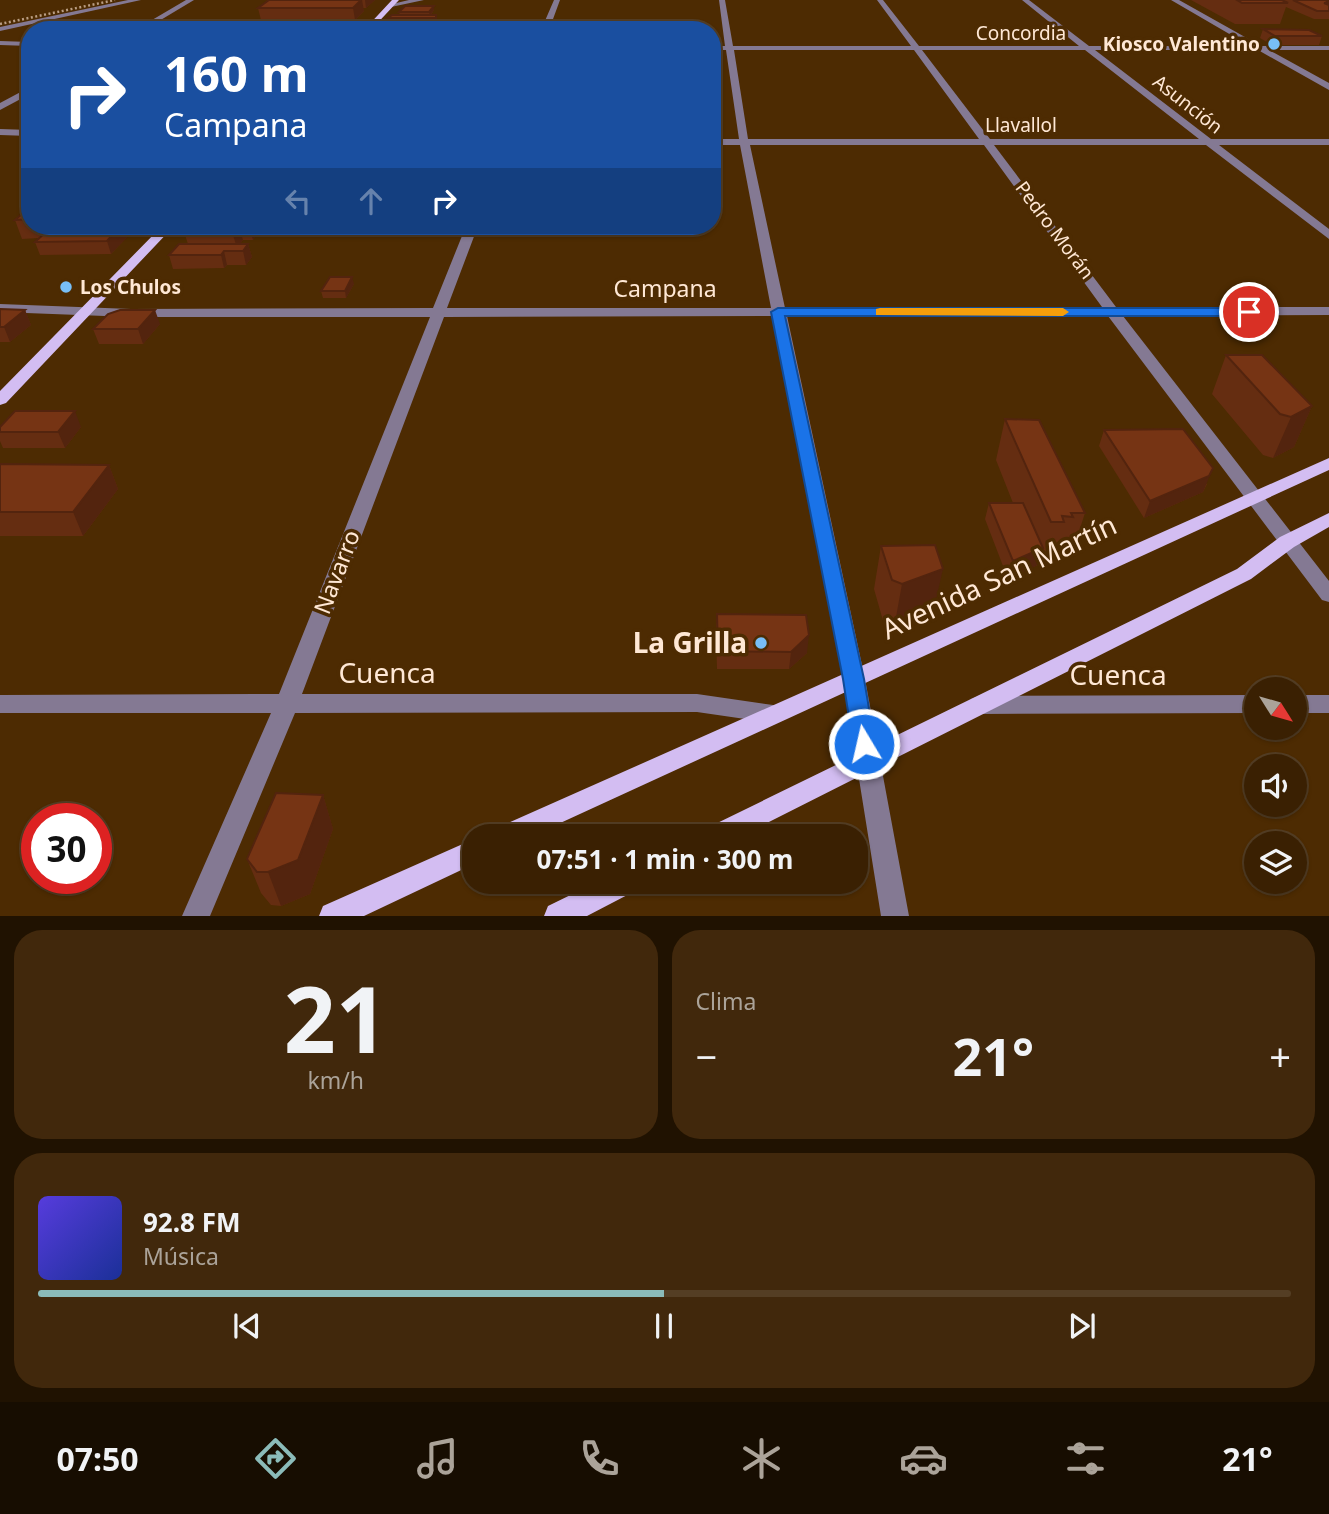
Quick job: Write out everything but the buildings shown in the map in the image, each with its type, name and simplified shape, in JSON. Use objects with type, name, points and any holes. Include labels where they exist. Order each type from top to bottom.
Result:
[{"type":"main road","points":[[376,21],[394,3]]},
{"type":"main road","points":[[0,400],[159,235]]},
{"type":"main road","name":"Avenida San Martín","points":[[532,824],[1329,463]]},
{"type":"main road","points":[[740,824],[1244,574],[1287,542],[1329,519]]},
{"type":"main road","points":[[333,915],[462,856]]},
{"type":"main road","points":[[558,915],[601,894]]},
{"type":"street","points":[[38,21],[138,0]]},
{"type":"street","points":[[154,21],[191,0]]},
{"type":"street","points":[[394,3],[421,0]]},
{"type":"street","points":[[549,21],[557,0]]},
{"type":"street","points":[[722,0],[744,142],[853,679],[895,915]]},
{"type":"street","name":"Pedro Morán","points":[[880,0],[1116,312],[1250,497],[1329,595]]},
{"type":"street","name":"Asunción","points":[[1025,0],[1329,235]]},
{"type":"street","points":[[1174,0],[1329,87]]},
{"type":"street","points":[[0,29],[21,25]]},
{"type":"street","points":[[0,43],[21,44]]},
{"type":"street","name":"Concordia","points":[[721,48],[1329,48]]},
{"type":"street","points":[[0,107],[21,95]]},
{"type":"street","points":[[0,132],[21,133]]},
{"type":"street","name":"Llavallol","points":[[721,142],[1329,142]]},
{"type":"street","name":"Navarro","points":[[196,915],[286,703],[468,235]]},
{"type":"street","name":"Campana","points":[[0,308],[85,312],[1329,311]]},
{"type":"street","name":"Cuenca","points":[[0,704],[697,703],[773,714]]},
{"type":"street","name":"Cuenca","points":[[979,705],[1244,704]]},
{"type":"street","points":[[1307,704],[1329,704]]},
{"type":"railway","points":[[0,24],[115,0]]},
{"type":"slow traffic","points":[[880,312],[1063,312]]},
{"type":"place","name":"Kiosco Valentino","points":[[1274,44]]},
{"type":"place","name":"Los Chulos","points":[[66,287]]},
{"type":"place","name":"La Grilla","points":[[761,643]]},
{"type":"route","points":[[864,744],[778,312],[1249,312]]}]
